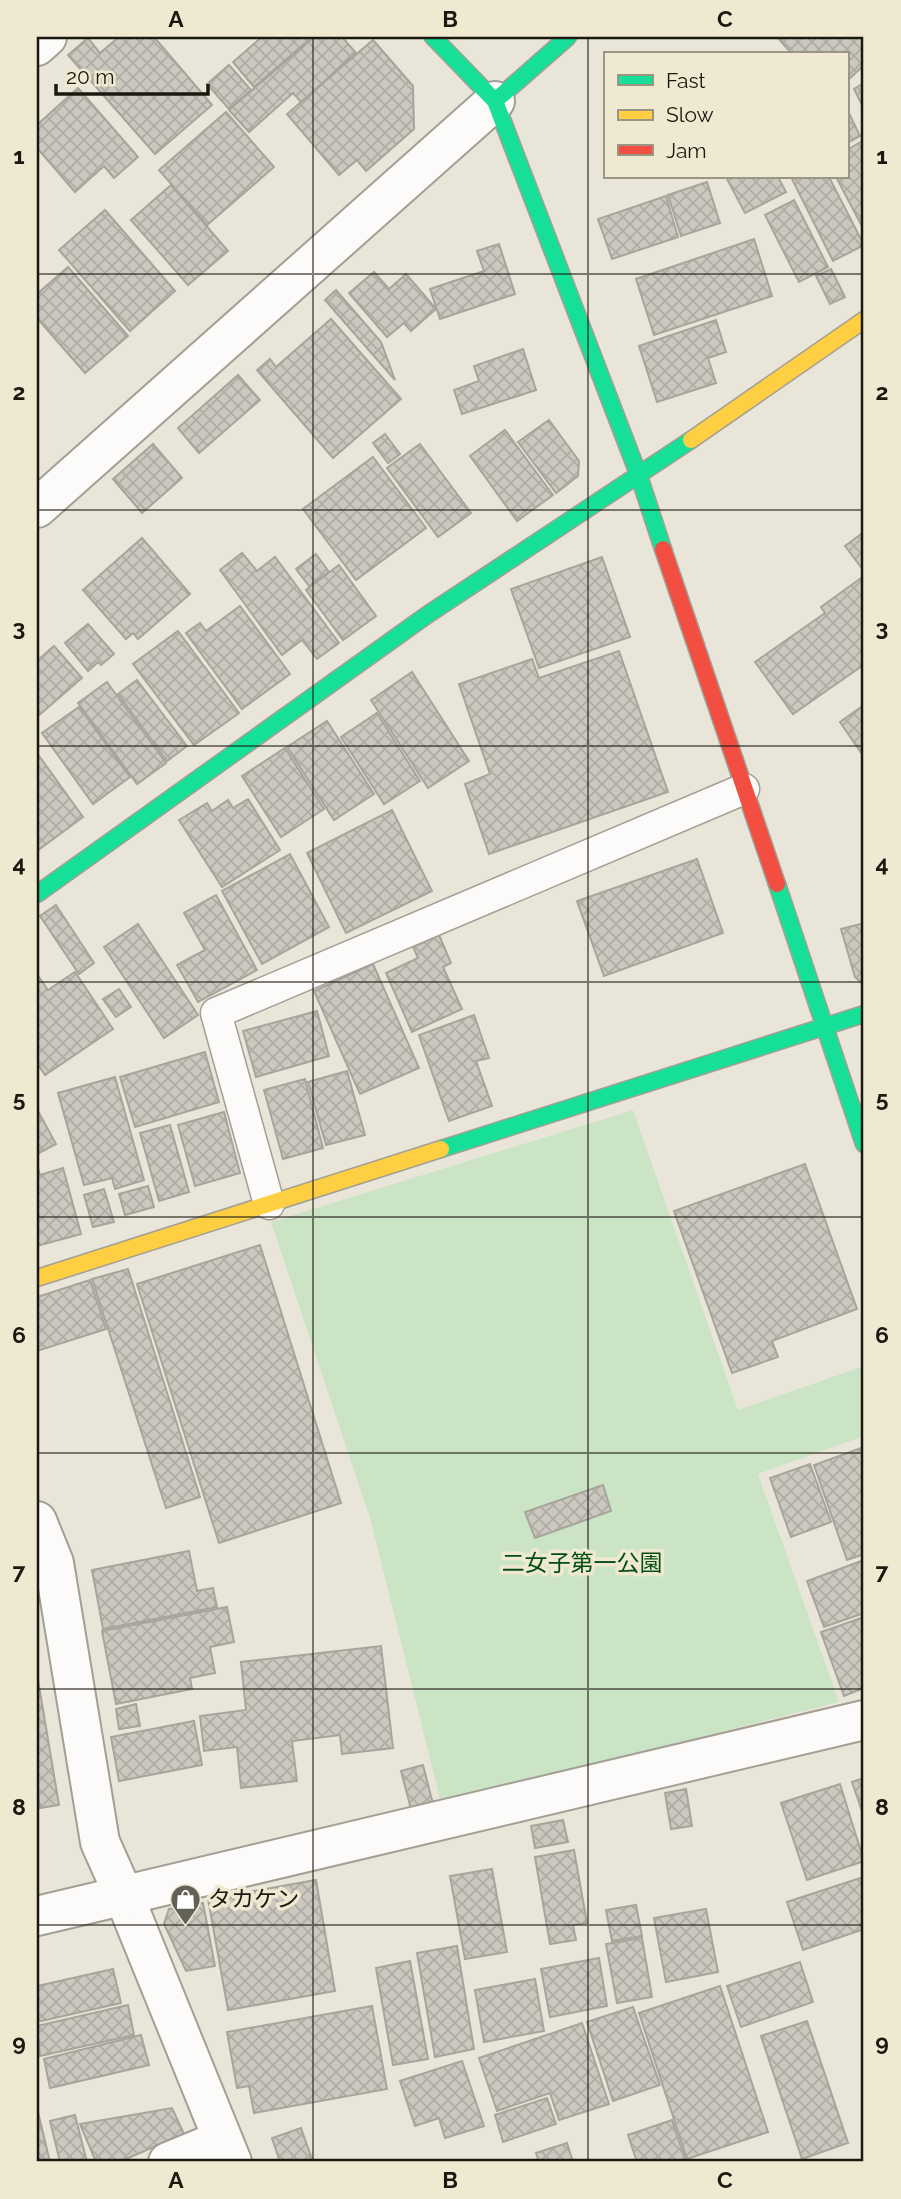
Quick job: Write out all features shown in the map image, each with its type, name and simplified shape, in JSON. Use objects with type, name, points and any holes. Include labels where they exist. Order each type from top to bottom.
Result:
[{"type":"street","points":[[37,46],[47,37]]},
{"type":"street","points":[[433,37],[495,101],[639,476],[864,1144]]},
{"type":"street","points":[[37,508],[568,37]]},
{"type":"street","points":[[37,894],[427,615],[639,476],[864,320]]},
{"type":"street","points":[[37,1278],[864,1014]]},
{"type":"street","points":[[37,1521],[100,1842],[226,2151],[168,2162]]},
{"type":"street","points":[[37,1916],[864,1720]]},
{"type":"lane","points":[[269,1204],[216,1013],[744,789]]},
{"type":"green space","name":"二女子第一公園","points":[[633,1110],[738,1410],[864,1366],[864,1436],[758,1474],[839,1702],[441,1803],[370,1518],[271,1222]]},
{"type":"building","points":[[119,37],[154,37],[212,105],[155,154],[68,55],[88,38],[100,53]]},
{"type":"building","points":[[262,37],[312,37],[254,87],[233,62]]},
{"type":"building","points":[[314,37],[342,37],[356,53],[301,102],[293,93],[249,132],[229,110]]},
{"type":"building","points":[[777,37],[864,37],[864,65],[848,80],[848,52],[790,52]]},
{"type":"building","points":[[373,40],[413,86],[414,129],[366,171],[357,160],[339,175],[287,114]]},
{"type":"building","points":[[229,65],[251,90],[229,109],[207,84]]},
{"type":"building","points":[[864,83],[864,109],[854,89]]},
{"type":"building","points":[[78,88],[138,157],[114,178],[104,166],[75,192],[37,148],[37,125]]},
{"type":"building","points":[[848,111],[860,136],[848,142]]},
{"type":"building","points":[[226,112],[274,167],[207,225],[159,170]]},
{"type":"building","points":[[864,140],[864,230],[837,178],[848,178],[848,149]]},
{"type":"building","points":[[727,178],[779,178],[786,192],[745,213]]},
{"type":"building","points":[[792,178],[830,178],[864,245],[833,261]]},
{"type":"building","points":[[707,182],[720,223],[681,236],[668,195]]},
{"type":"building","points":[[171,185],[228,251],[188,285],[131,220]]},
{"type":"building","points":[[666,196],[678,237],[612,259],[598,219]]},
{"type":"building","points":[[794,200],[828,267],[799,282],[765,215]]},
{"type":"building","points":[[105,210],[175,291],[130,331],[59,250]]},
{"type":"building","points":[[754,239],[772,296],[654,335],[636,279]]},
{"type":"building","points":[[499,244],[515,294],[440,319],[430,289],[484,271],[477,251]]},
{"type":"building","points":[[68,267],[128,336],[85,373],[37,318],[37,294]]},
{"type":"building","points":[[831,269],[845,297],[830,304],[816,276]]},
{"type":"building","points":[[374,272],[389,289],[406,274],[436,309],[411,331],[404,323],[387,337],[349,293]]},
{"type":"building","points":[[336,290],[381,342],[395,380],[325,300]]},
{"type":"building","points":[[331,319],[401,399],[333,458],[257,370],[270,359],[276,367]]},
{"type":"building","points":[[716,320],[726,352],[708,358],[716,383],[657,402],[639,346]]},
{"type":"building","points":[[523,349],[536,390],[462,414],[454,390],[479,381],[474,366]]},
{"type":"building","points":[[238,375],[260,400],[199,453],[178,428]]},
{"type":"building","points":[[549,420],[579,461],[578,476],[556,493],[518,442]]},
{"type":"building","points":[[505,430],[553,495],[517,521],[470,456]]},
{"type":"building","points":[[385,434],[400,454],[388,463],[373,443]]},
{"type":"building","points":[[153,444],[182,478],[142,513],[113,479]]},
{"type":"building","points":[[420,444],[471,513],[438,537],[387,468]]},
{"type":"building","points":[[373,457],[426,528],[356,580],[303,509]]},
{"type":"building","points":[[864,532],[864,571],[845,546]]},
{"type":"building","points":[[142,538],[190,594],[138,639],[133,633],[126,639],[83,590]]},
{"type":"building","points":[[242,553],[257,571],[275,557],[339,643],[317,659],[302,640],[282,655],[220,570]]},
{"type":"building","points":[[316,554],[329,572],[309,586],[296,569]]},
{"type":"building","points":[[602,557],[630,637],[539,668],[511,589]]},
{"type":"building","points":[[339,565],[376,616],[343,640],[306,590]]},
{"type":"building","points":[[864,576],[864,670],[862,666],[793,714],[755,662],[825,613],[821,607]]},
{"type":"building","points":[[240,606],[290,674],[242,709],[186,633],[200,623],[206,631]]},
{"type":"building","points":[[88,624],[114,654],[88,671],[65,643]]},
{"type":"building","points":[[178,631],[239,713],[194,745],[133,664]]},
{"type":"building","points":[[54,646],[82,678],[38,716],[37,661]]},
{"type":"building","points":[[619,651],[668,792],[489,854],[465,784],[490,774],[459,684],[532,659],[539,678]]},
{"type":"building","points":[[412,672],[469,761],[428,788],[371,700]]},
{"type":"building","points":[[137,680],[187,746],[167,761],[118,694]]},
{"type":"building","points":[[107,682],[166,763],[137,784],[78,703]]},
{"type":"building","points":[[864,705],[864,757],[840,722]]},
{"type":"building","points":[[79,707],[130,777],[93,804],[42,733]]},
{"type":"building","points":[[377,713],[420,781],[384,804],[341,737]]},
{"type":"building","points":[[327,721],[374,794],[334,820],[287,747]]},
{"type":"building","points":[[285,748],[324,809],[281,837],[242,776]]},
{"type":"building","points":[[37,753],[83,817],[37,851]]},
{"type":"building","points":[[248,799],[280,850],[222,887],[179,820],[207,803],[212,811],[228,800],[233,808]]},
{"type":"building","points":[[392,810],[432,891],[346,933],[307,853]]},
{"type":"building","points":[[290,854],[329,927],[262,964],[222,891]]},
{"type":"building","points":[[697,859],[723,933],[604,976],[577,901]]},
{"type":"building","points":[[216,895],[257,970],[198,1002],[177,965],[205,950],[184,913]]},
{"type":"building","points":[[56,905],[94,963],[79,974],[40,916]]},
{"type":"building","points":[[864,923],[864,985],[855,977],[841,929]]},
{"type":"building","points":[[138,924],[198,1015],[164,1038],[104,947]]},
{"type":"building","points":[[439,935],[451,963],[443,967],[462,1009],[412,1032],[386,973],[418,958],[413,947]]},
{"type":"building","points":[[373,964],[419,1068],[360,1094],[314,991]]},
{"type":"building","points":[[75,972],[113,1029],[45,1075],[37,1063],[37,978],[39,977],[48,990]]},
{"type":"building","points":[[119,989],[131,1007],[116,1017],[103,999]]},
{"type":"building","points":[[317,1011],[329,1056],[256,1077],[243,1031]]},
{"type":"building","points":[[474,1015],[489,1058],[476,1061],[492,1106],[449,1121],[419,1035]]},
{"type":"building","points":[[205,1052],[219,1102],[135,1127],[120,1077]]},
{"type":"building","points":[[347,1071],[365,1135],[326,1145],[308,1082]]},
{"type":"building","points":[[115,1077],[144,1180],[115,1189],[112,1178],[84,1185],[58,1093]]},
{"type":"building","points":[[305,1079],[323,1148],[283,1159],[264,1090]]},
{"type":"building","points":[[37,1109],[56,1144],[37,1154]]},
{"type":"building","points":[[224,1112],[240,1173],[195,1186],[178,1125]]},
{"type":"building","points":[[170,1125],[189,1192],[159,1201],[140,1133]]},
{"type":"building","points":[[805,1164],[857,1309],[772,1341],[778,1357],[732,1373],[674,1211]]},
{"type":"building","points":[[38,1168],[40,1175],[63,1168],[81,1234],[37,1246]]},
{"type":"building","points":[[148,1186],[154,1207],[125,1215],[119,1194]]},
{"type":"building","points":[[104,1189],[114,1222],[93,1227],[84,1195]]},
{"type":"building","points":[[260,1245],[341,1503],[219,1543],[137,1284]]},
{"type":"building","points":[[128,1269],[200,1497],[166,1508],[92,1279]]},
{"type":"building","points":[[90,1280],[106,1329],[37,1351],[37,1297]]},
{"type":"building","points":[[864,1447],[864,1554],[847,1560],[814,1465]]},
{"type":"building","points":[[810,1464],[831,1522],[791,1537],[770,1478]]},
{"type":"building","points":[[603,1485],[611,1511],[535,1538],[525,1512]]},
{"type":"building","points":[[189,1551],[197,1591],[213,1588],[217,1607],[103,1629],[92,1570]]},
{"type":"building","points":[[864,1560],[864,1613],[824,1627],[807,1581]]},
{"type":"building","points":[[227,1607],[234,1642],[210,1647],[215,1673],[190,1678],[192,1689],[116,1704],[102,1631]]},
{"type":"building","points":[[864,1617],[864,1688],[844,1696],[821,1632]]},
{"type":"building","points":[[381,1646],[393,1748],[342,1754],[340,1735],[292,1741],[297,1781],[241,1788],[237,1747],[204,1751],[200,1716],[246,1710],[241,1662]]},
{"type":"building","points":[[37,1674],[59,1805],[40,1808],[37,1788]]},
{"type":"building","points":[[136,1704],[140,1726],[119,1729],[116,1709]]},
{"type":"building","points":[[194,1721],[202,1765],[119,1781],[111,1737]]},
{"type":"building","points":[[423,1765],[433,1804],[411,1809],[401,1771]]},
{"type":"building","points":[[864,1778],[864,1817],[852,1782]]},
{"type":"building","points":[[840,1784],[864,1861],[807,1880],[781,1803]]},
{"type":"building","points":[[686,1789],[692,1826],[671,1829],[665,1793]]},
{"type":"building","points":[[563,1820],[568,1842],[535,1848],[531,1826]]},
{"type":"building","points":[[574,1850],[587,1923],[573,1925],[576,1940],[550,1944],[535,1857]]},
{"type":"building","points":[[492,1869],[507,1952],[465,1959],[450,1876]]},
{"type":"building","points":[[863,1877],[864,1929],[803,1950],[787,1902]]},
{"type":"building","points":[[316,1880],[335,1991],[228,2010],[208,1899]]},
{"type":"building","points":[[203,1903],[215,1966],[186,1971],[164,1924],[169,1909]]},
{"type":"building","points":[[636,1905],[642,1936],[612,1941],[606,1910]]},
{"type":"building","points":[[706,1909],[718,1972],[666,1982],[654,1918]]},
{"type":"building","points":[[642,1938],[652,1997],[617,2003],[606,1944]]},
{"type":"building","points":[[457,1946],[474,2049],[435,2057],[417,1953]]},
{"type":"building","points":[[599,1958],[607,2006],[550,2017],[541,1969]]},
{"type":"building","points":[[410,1961],[428,2059],[393,2065],[376,1968]]},
{"type":"building","points":[[800,1962],[813,2002],[741,2027],[727,1986]]},
{"type":"building","points":[[113,1969],[121,2003],[37,2022],[37,1986]]},
{"type":"building","points":[[535,1979],[544,2031],[484,2042],[475,1990]]},
{"type":"building","points":[[720,1986],[768,2132],[687,2159],[639,2013]]},
{"type":"building","points":[[128,2005],[134,2035],[40,2056],[37,2026]]},
{"type":"building","points":[[372,2006],[387,2089],[254,2113],[249,2086],[237,2088],[227,2032]]},
{"type":"building","points":[[633,2007],[660,2085],[613,2101],[587,2022]]},
{"type":"building","points":[[807,2021],[848,2143],[802,2159],[761,2036]]},
{"type":"building","points":[[582,2023],[609,2104],[559,2120],[550,2093],[497,2111],[479,2058]]},
{"type":"building","points":[[141,2035],[149,2065],[50,2088],[44,2059]]},
{"type":"building","points":[[462,2061],[484,2126],[445,2138],[439,2118],[415,2126],[400,2081]]},
{"type":"building","points":[[547,2098],[556,2124],[503,2142],[495,2115]]},
{"type":"building","points":[[37,2108],[50,2162],[37,2162]]},
{"type":"building","points":[[172,2108],[184,2134],[119,2162],[96,2162],[80,2124]]},
{"type":"building","points":[[75,2115],[87,2162],[60,2162],[50,2121]]},
{"type":"building","points":[[672,2120],[686,2162],[637,2162],[628,2135]]},
{"type":"building","points":[[301,2128],[313,2162],[280,2162],[272,2138]]},
{"type":"building","points":[[567,2143],[573,2162],[539,2162],[536,2153]]},
{"type":"traffic: fast","points":[[433,37],[495,101],[639,476],[663,549]]},
{"type":"traffic: fast","points":[[495,101],[568,37]]},
{"type":"traffic: fast","points":[[37,894],[427,615],[691,440]]},
{"type":"traffic: fast","points":[[777,884],[864,1144]]},
{"type":"traffic: fast","points":[[441,1149],[864,1014]]},
{"type":"traffic: slow","points":[[691,440],[864,320]]},
{"type":"traffic: slow","points":[[37,1278],[441,1149]]},
{"type":"traffic: jam","points":[[663,549],[777,884]]},
{"type":"place","name":"タカケン","points":[[185,1926]]}]
